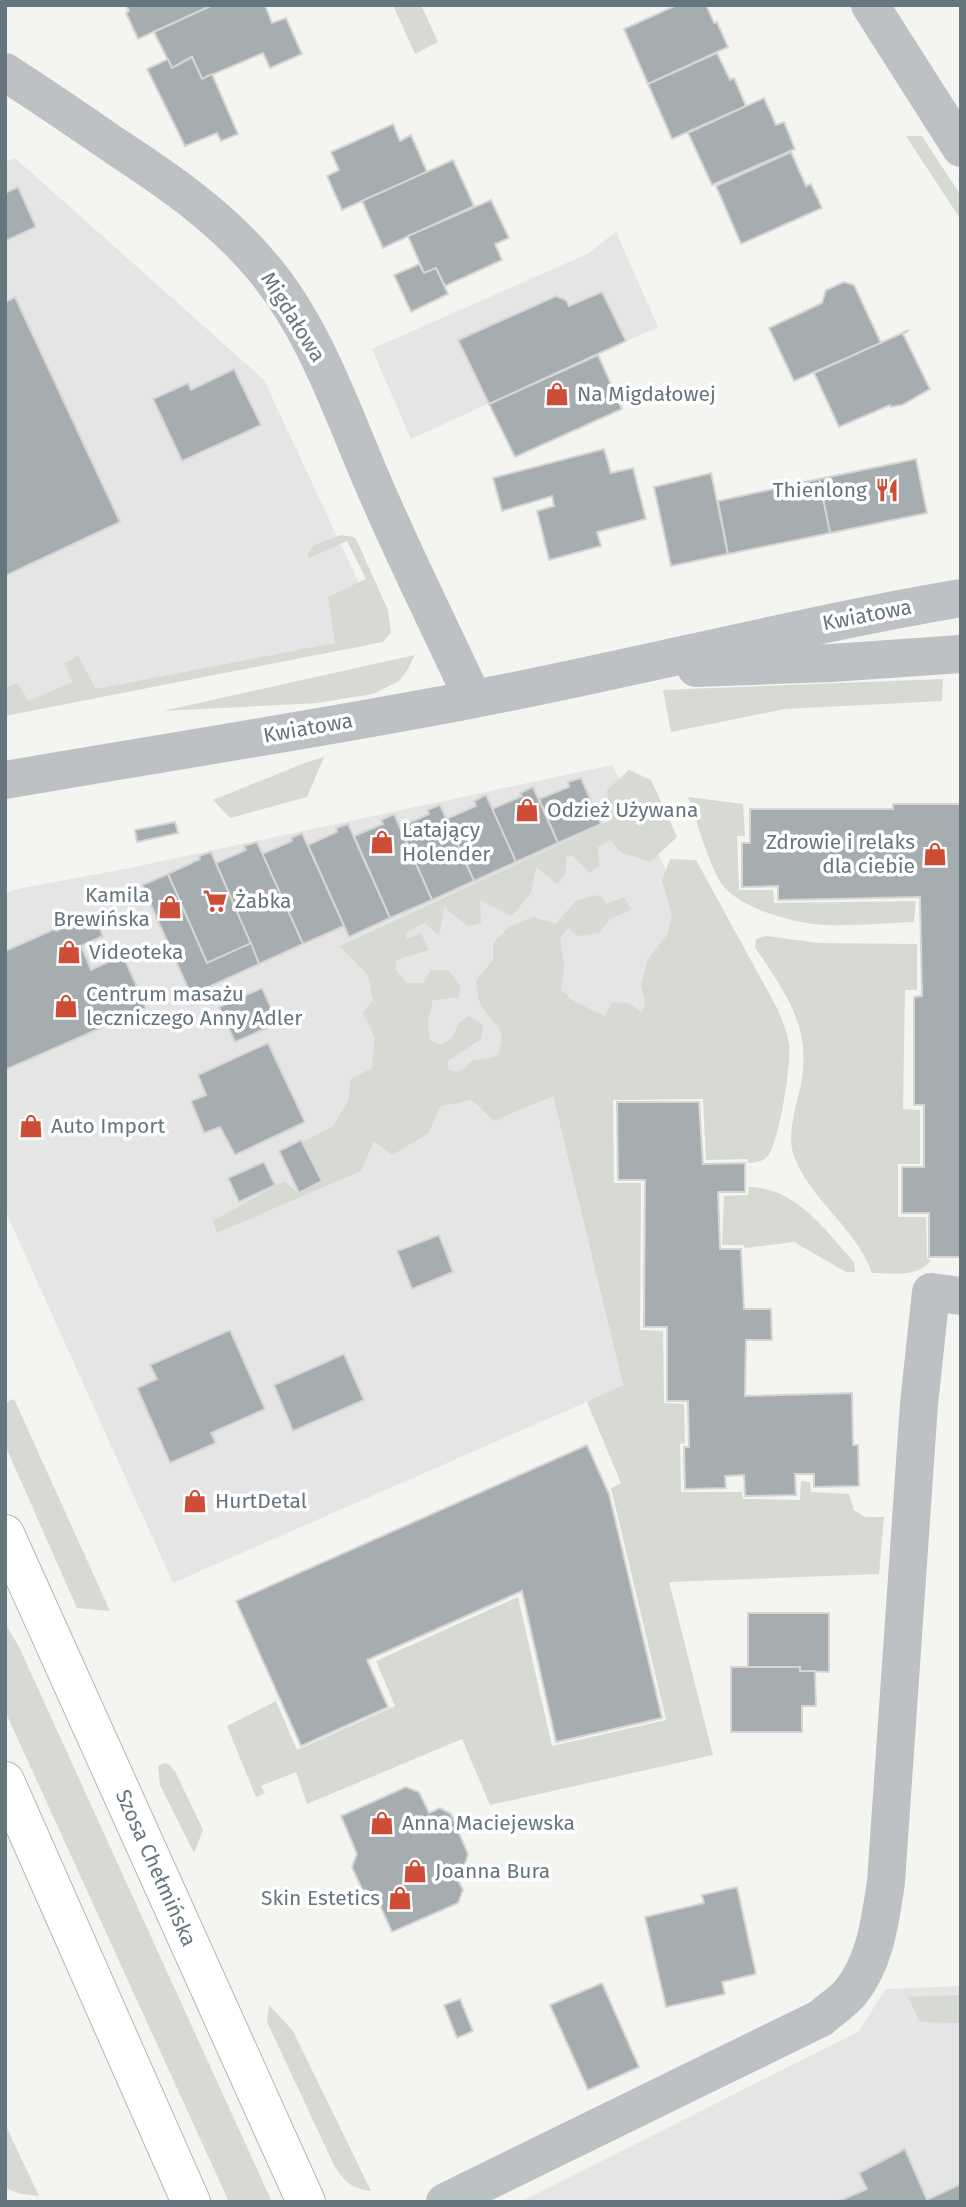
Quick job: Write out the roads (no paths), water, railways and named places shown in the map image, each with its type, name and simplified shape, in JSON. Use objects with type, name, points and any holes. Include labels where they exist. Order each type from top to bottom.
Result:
[{"type":"main road","name":"Szosa Chełmińska","points":[[5,1534],[306,2202]]},
{"type":"main road","points":[[5,1781],[191,2202]]},
{"type":"street","points":[[870,5],[961,148]]},
{"type":"street","name":"Migdałowa","points":[[5,72],[180,189],[259,263],[284,296],[321,359],[374,486],[473,699]]},
{"type":"street","name":"Kwiatowa","points":[[5,780],[473,699],[769,635],[961,598]]},
{"type":"street","name":"Kwiatowa","points":[[610,671],[762,666],[961,654]]},
{"type":"street","points":[[445,2202],[821,2018],[849,1994],[868,1965],[881,1917],[886,1882],[918,1417],[931,1293],[961,1296]]},
{"type":"place","name":"Na Migdałowej","points":[[557,394]]},
{"type":"place","name":"Thienlong","points":[[887,490]]},
{"type":"place","name":"Odzież Używana","points":[[527,810]]},
{"type":"place","name":"Latający Holender","points":[[382,842]]},
{"type":"place","name":"Zdrowie i relaks dla ciebie","points":[[935,854]]},
{"type":"place","name":"Żabka","points":[[215,901]]},
{"type":"place","name":"Kamila Brewińska","points":[[170,907]]},
{"type":"place","name":"Videoteka","points":[[69,952]]},
{"type":"place","name":"Centrum masażu leczniczego Anny Adler","points":[[66,1006]]},
{"type":"place","name":"Auto Import","points":[[31,1126]]},
{"type":"place","name":"HurtDetal","points":[[195,1501]]},
{"type":"place","name":"Anna Maciejewska","points":[[382,1823]]},
{"type":"place","name":"Joanna Bura","points":[[415,1871]]},
{"type":"place","name":"Skin Estetics","points":[[400,1898]]}]
